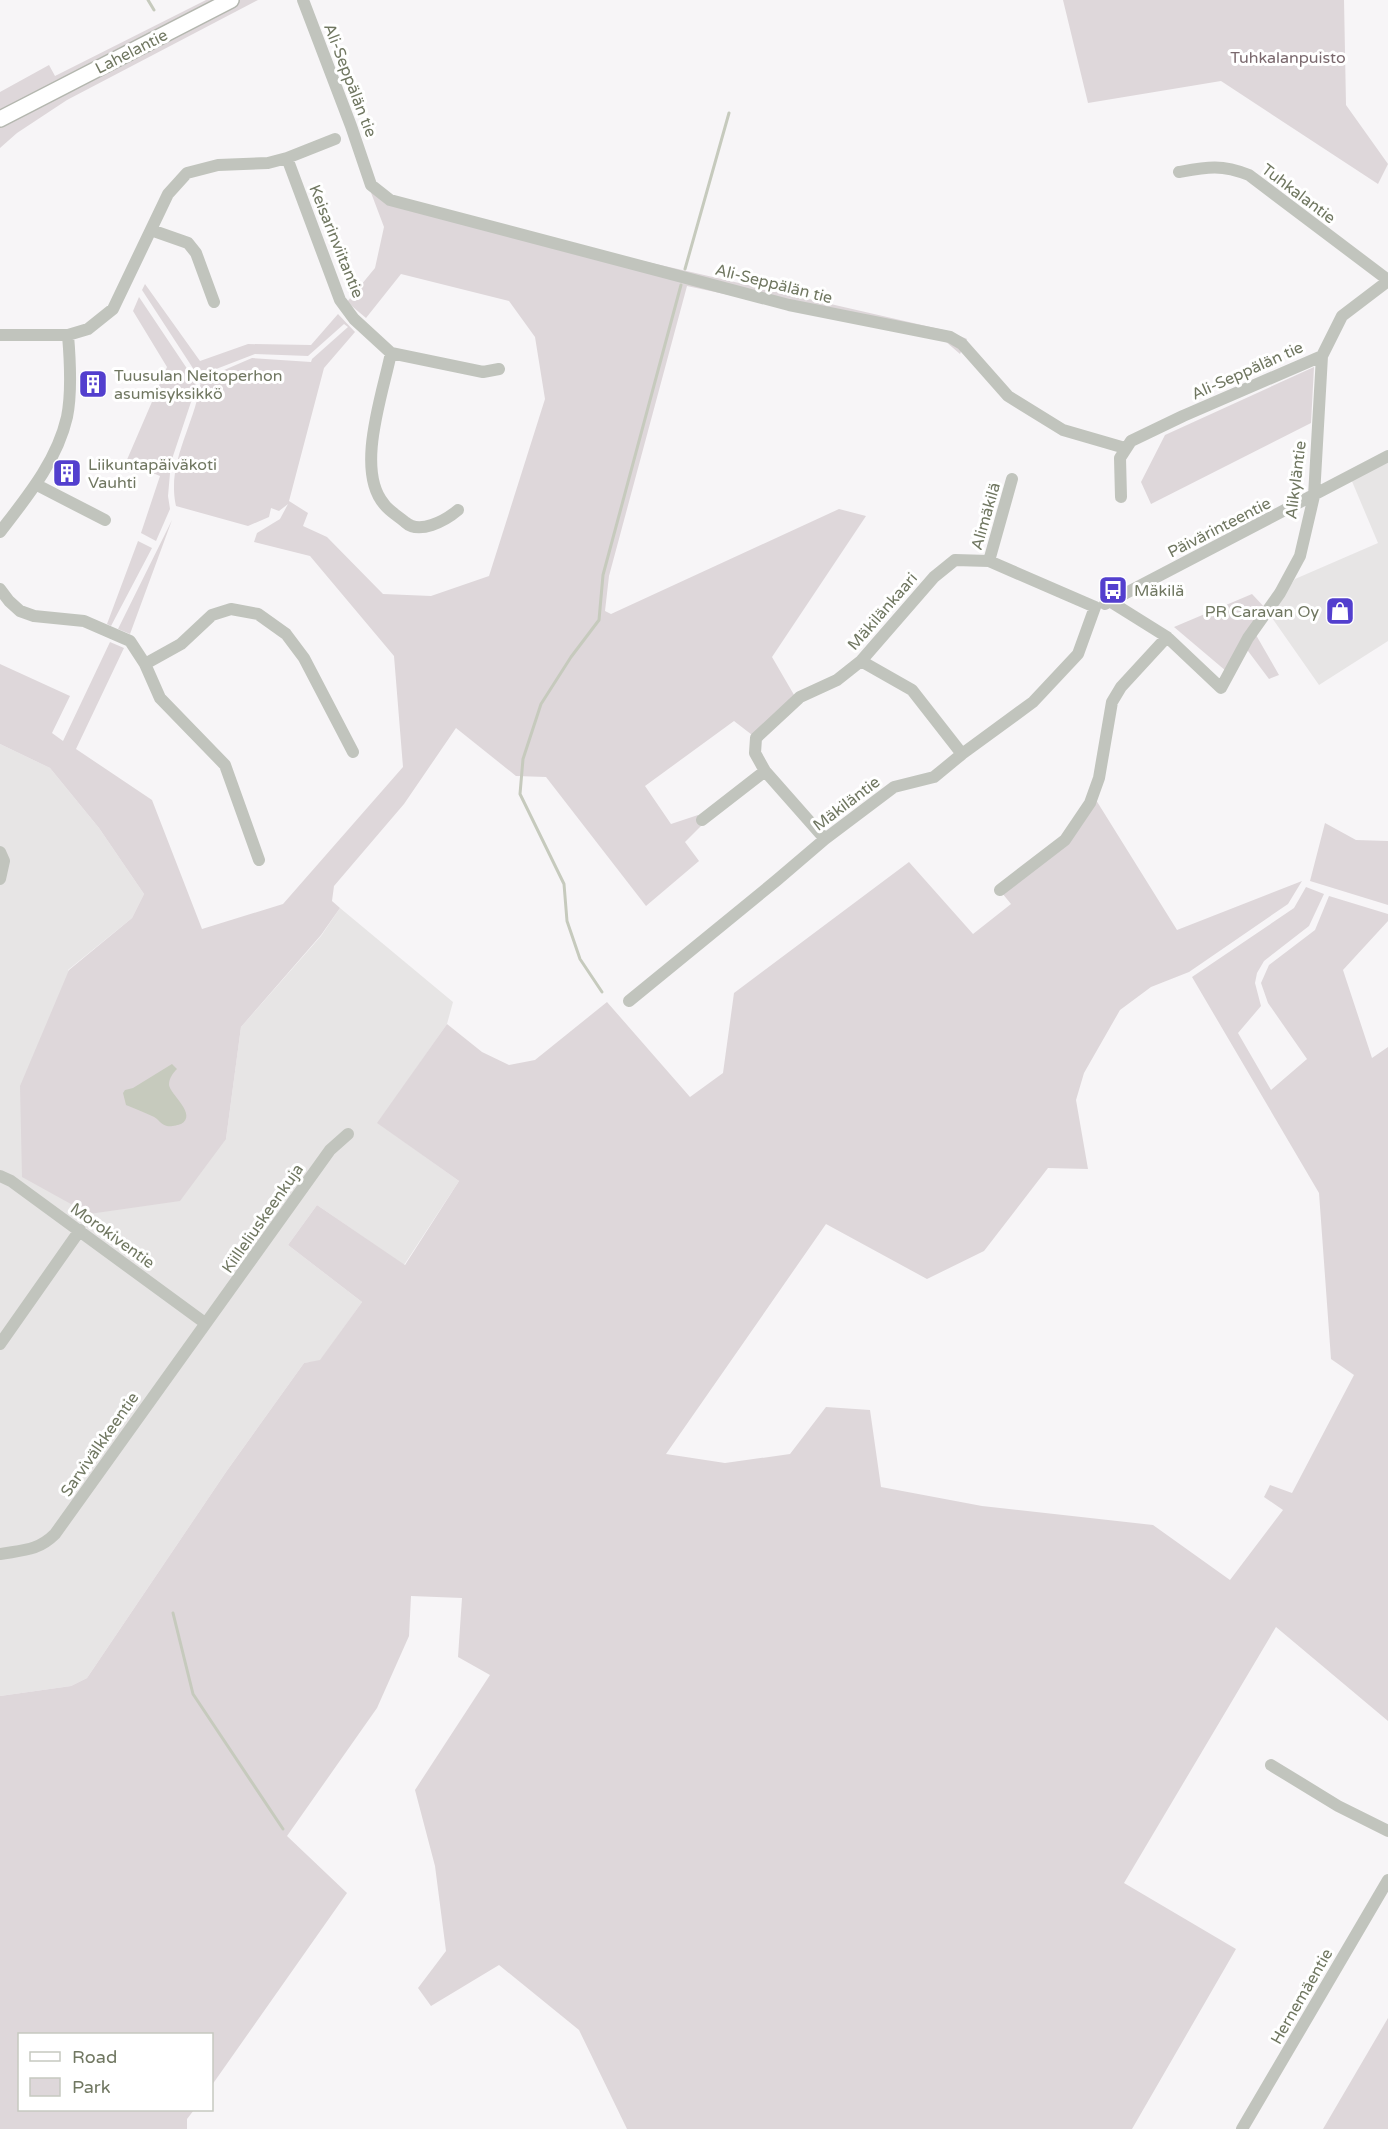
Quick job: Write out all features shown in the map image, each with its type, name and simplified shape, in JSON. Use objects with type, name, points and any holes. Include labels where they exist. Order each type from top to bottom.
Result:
[{"type":"main road","name":"Lahelantie","points":[[0,119],[231,0]]},
{"type":"main road","name":"Lahelantie","points":[[0,131],[32,103]]},
{"type":"street","name":"Ali-Seppälän tie","points":[[303,0],[371,185],[390,200],[789,305],[950,337],[962,344],[1008,396],[1063,430],[1125,448],[1131,441],[1175,420],[1322,356]]},
{"type":"street","points":[[0,335],[68,334],[88,329],[113,309],[168,194],[187,173],[218,165],[268,163],[335,139]]},
{"type":"street","name":"Keisarinviitantie","points":[[287,158],[340,300],[354,319],[391,353]]},
{"type":"street","name":"Tuhkalantie","points":[[1179,172],[1209,167],[1231,168],[1249,176],[1388,281]]},
{"type":"street","points":[[151,230],[188,243],[196,253],[214,302]]},
{"type":"street","name":"Alikyläntie","points":[[1167,638],[1221,688],[1248,638],[1280,593],[1300,556],[1314,496],[1322,356],[1342,316],[1388,281]]},
{"type":"street","points":[[0,532],[37,485],[63,432],[68,414],[70,360],[68,334]]},
{"type":"street","points":[[458,510],[449,518],[419,528],[410,527],[383,504],[376,491],[369,464],[370,448],[391,353],[483,372],[499,369]]},
{"type":"street","points":[[1121,497],[1120,458],[1125,448]]},
{"type":"street","name":"Päivärinteentie","points":[[1095,607],[1111,602],[1388,456]]},
{"type":"street","name":"Alimäkilä","points":[[989,561],[1012,479]]},
{"type":"street","points":[[37,485],[105,520]]},
{"type":"street","name":"Mäkilänkaari","points":[[825,839],[765,771],[754,753],[756,738],[800,697],[837,680],[861,661],[934,577],[955,560],[989,561],[1095,607]]},
{"type":"street","points":[[0,589],[20,611],[34,616],[84,621],[130,641],[145,664],[160,698],[225,765],[259,860]]},
{"type":"street","points":[[1000,890],[1065,840],[1090,803],[1099,778],[1112,702],[1121,687],[1167,638],[1111,602]]},
{"type":"street","name":"Mäkiläntie","points":[[629,1001],[825,839],[894,787],[934,777],[1033,702],[1078,654],[1095,607]]},
{"type":"street","points":[[145,664],[181,644],[212,615],[231,609],[258,614],[286,634],[304,658],[352,752]]},
{"type":"street","points":[[861,661],[912,690],[962,754]]},
{"type":"street","points":[[702,820],[765,771]]},
{"type":"street","points":[[0,852],[4,861],[0,879]]},
{"type":"street","name":"Kiilleliuskeenkuja","points":[[205,1323],[220,1306],[330,1150],[348,1134]]},
{"type":"street","name":"Morokiventie","points":[[0,1176],[11,1181],[80,1230],[205,1323]]},
{"type":"street","points":[[0,1344],[80,1230]]},
{"type":"street","name":"Sarvivälkkeentie","points":[[0,1554],[36,1548],[45,1544],[55,1534],[205,1323]]},
{"type":"street","points":[[1271,1765],[1338,1806],[1388,1831]]},
{"type":"street","name":"Hernemäentie","points":[[1242,2129],[1388,1881]]},
{"type":"shaded area","points":[[1388,460],[1388,641],[1319,685],[1270,615],[1295,579],[1378,543],[1351,479]]},
{"type":"shaded area","points":[[0,744],[50,768],[99,828],[144,894],[132,918],[68,970],[226,1139],[241,1027],[321,936],[340,908],[453,1002],[447,1024],[378,1123],[459,1181],[404,1265],[317,1205],[288,1245],[362,1302],[320,1361],[304,1363],[226,1472],[87,1678],[71,1686],[0,1696]]},
{"type":"shaded area","points":[[172,1064],[177,1069],[170,1078],[170,1089],[182,1104],[186,1115],[181,1124],[169,1126],[126,1105],[123,1093]]},
{"type":"green space","points":[[206,0],[258,0],[67,100],[17,133],[0,148],[0,92],[49,65],[55,76]]},
{"type":"green space","name":"Tuhkalanpuisto","points":[[1063,0],[1344,0],[1346,105],[1388,164],[1378,184],[1221,81],[1088,103]]},
{"type":"green space","points":[[370,190],[569,244],[948,331],[967,339],[960,354],[945,341],[687,286],[609,576],[605,611],[611,614],[839,509],[866,516],[772,657],[797,700],[756,738],[734,721],[645,786],[671,824],[698,815],[704,823],[685,842],[699,861],[646,906],[546,777],[516,776],[456,728],[404,804],[334,886],[332,901],[340,908],[321,935],[241,1027],[226,1139],[180,1201],[89,1214],[22,1177],[20,1086],[69,970],[132,918],[144,894],[99,828],[50,768],[0,744],[0,664],[70,696],[52,733],[63,741],[110,642],[124,648],[76,749],[152,800],[202,929],[283,904],[403,767],[394,656],[310,556],[254,542],[257,533],[280,519],[288,504],[279,511],[271,508],[269,517],[248,526],[176,506],[174,490],[178,458],[194,412],[201,380],[252,358],[311,362],[348,327],[344,324],[308,356],[255,354],[198,376],[142,290],[145,284],[200,361],[248,344],[311,345],[338,314],[355,332],[324,368],[289,501],[308,513],[303,526],[327,537],[383,594],[431,596],[489,576],[545,399],[535,337],[509,301],[401,274],[366,318],[347,302],[375,268],[384,227]]},
{"type":"green space","points":[[139,297],[196,382],[171,462],[168,496],[170,509],[156,541],[141,533],[160,476],[126,462],[167,367],[133,311]]},
{"type":"green space","points":[[1314,367],[1311,423],[1151,504],[1141,482],[1165,435]]},
{"type":"green space","points":[[172,520],[130,634],[118,629]]},
{"type":"green space","points":[[138,541],[152,548],[111,626],[107,624]]},
{"type":"green space","points":[[1252,594],[1267,610],[1256,635],[1279,675],[1269,679],[1242,643],[1226,671],[1174,627]]},
{"type":"green space","points":[[1096,800],[1177,930],[1302,881],[1288,904],[1189,972],[1151,987],[1120,1010],[1084,1073],[1076,1100],[1088,1169],[1048,1168],[984,1251],[927,1279],[826,1224],[666,1454],[725,1463],[790,1454],[826,1407],[870,1410],[881,1487],[982,1506],[1153,1525],[1230,1580],[1283,1510],[1264,1497],[1270,1485],[1292,1493],[1354,1375],[1331,1359],[1319,1193],[1192,977],[1294,908],[1306,887],[1324,894],[1309,926],[1264,961],[1257,973],[1255,983],[1261,1006],[1238,1033],[1271,1090],[1307,1059],[1268,1003],[1261,983],[1269,965],[1315,930],[1329,896],[1388,914],[1388,921],[1343,970],[1372,1058],[1388,1047],[1388,1721],[1276,1627],[1124,1883],[1236,1949],[1132,2129],[627,2129],[579,2030],[499,1965],[431,2006],[418,1988],[446,1951],[435,1866],[415,1790],[490,1675],[458,1657],[462,1598],[411,1596],[409,1636],[377,1708],[287,1836],[347,1893],[213,2084],[213,2033],[18,2033],[18,2111],[193,2111],[187,2119],[187,2129],[0,2129],[0,1696],[71,1686],[87,1678],[226,1472],[304,1363],[320,1360],[362,1302],[288,1245],[317,1205],[405,1265],[459,1181],[377,1123],[447,1024],[482,1052],[509,1065],[535,1060],[607,1002],[690,1097],[723,1073],[734,993],[909,862],[973,934],[1011,904],[1002,893],[1066,845]]},
{"type":"green space","points":[[1325,823],[1356,840],[1388,841],[1388,905],[1310,881]]},
{"type":"green space","points":[[1388,2018],[1388,2129],[1323,2129]]},
{"type":"waterway","points":[[148,0],[154,10]]},
{"type":"waterway","points":[[685,269],[729,113]]},
{"type":"waterway","points":[[602,992],[580,959],[567,921],[564,884],[520,794],[523,759],[541,704],[571,657],[599,620],[603,575],[681,285]]},
{"type":"waterway","points":[[173,1613],[193,1694],[283,1829]]},
{"type":"place","name":"Tuusulan Neitoperhon asumisyksikkö","points":[[93,384]]},
{"type":"place","name":"Liikuntapäiväkoti Vauhti","points":[[67,473]]},
{"type":"place","name":"Mäkilä","points":[[1113,590]]},
{"type":"place","name":"PR Caravan Oy","points":[[1340,611]]}]
